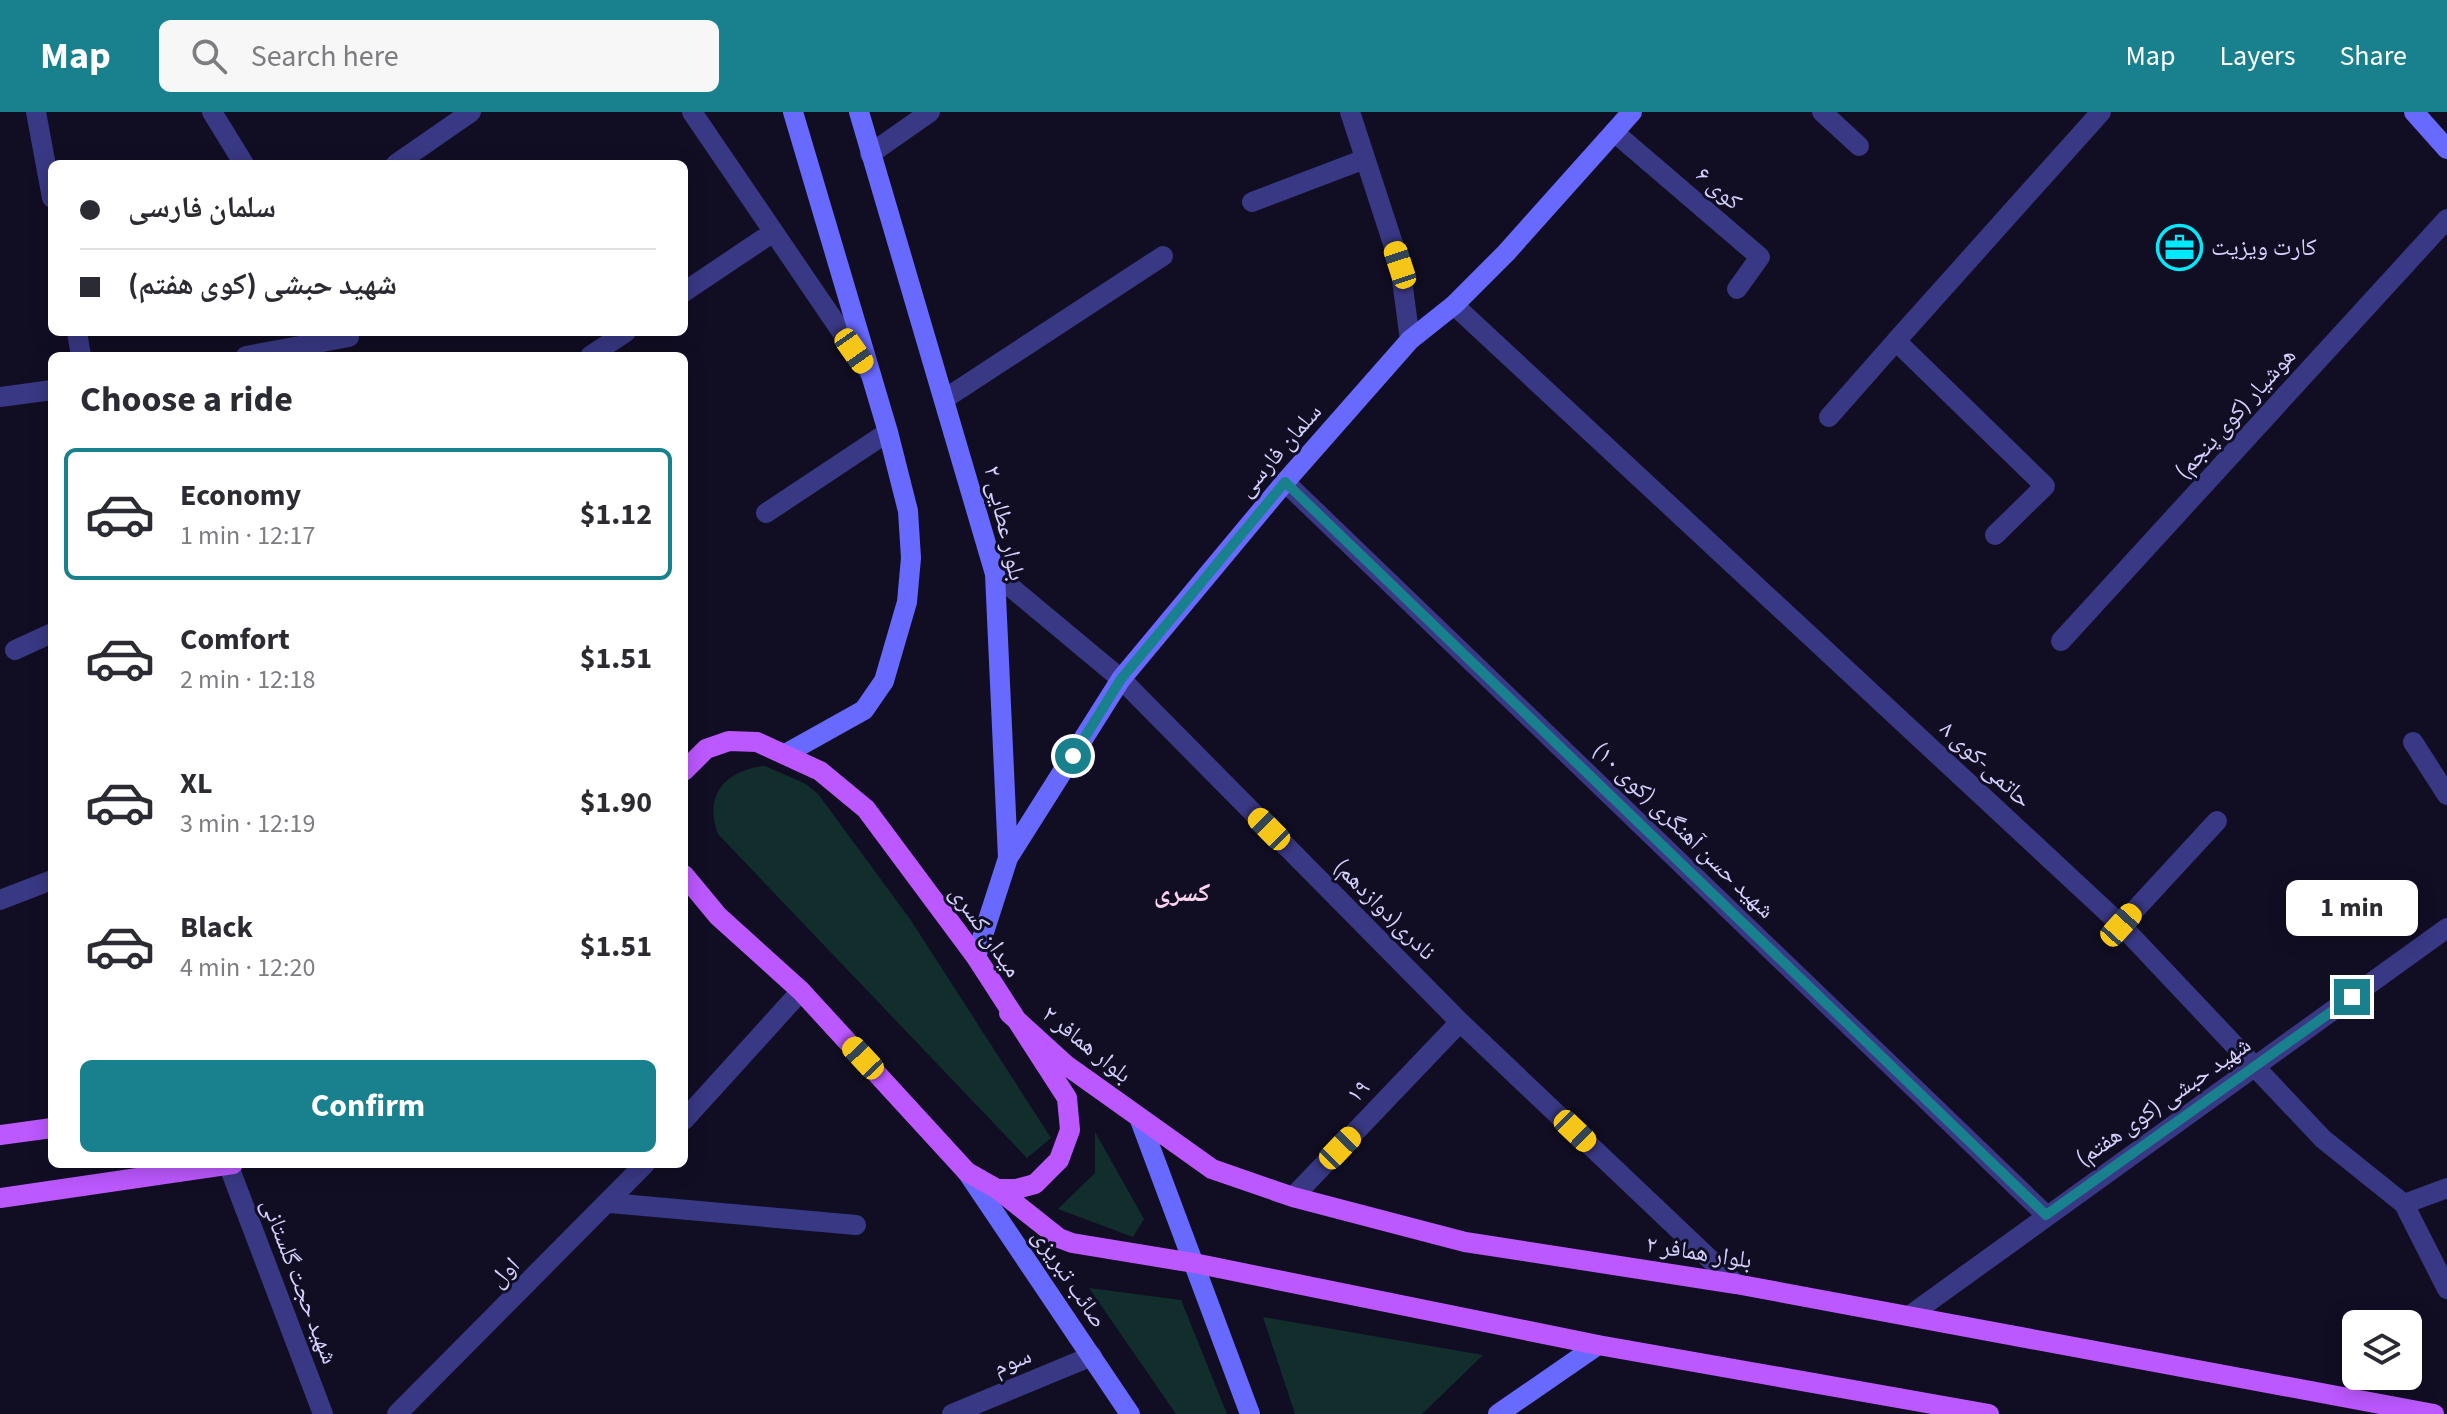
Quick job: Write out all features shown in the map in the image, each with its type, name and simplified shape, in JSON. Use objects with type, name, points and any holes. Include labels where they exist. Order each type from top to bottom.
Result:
[{"type":"main road","name":"میدان کسری","points":[[688,747],[706,749],[729,741],[757,742],[787,753],[820,771],[866,809],[976,957],[1009,1013],[1067,1098],[1070,1130],[1059,1160],[1049,1173],[1035,1184],[1016,1189],[997,1189]]},
{"type":"main road","points":[[688,767],[706,749]]},
{"type":"main road","points":[[688,882],[718,916],[801,991],[967,1172],[997,1189],[1059,1238],[1598,1345],[1989,1414]]},
{"type":"main road","name":"بلوار همافر ۲","points":[[1009,1013],[1066,1065],[1212,1169],[1293,1197],[1465,1242],[1736,1284],[2434,1414]]},
{"type":"main road","points":[[0,1135],[48,1129]]},
{"type":"main road","points":[[0,1198],[209,1168]]},
{"type":"street","points":[[36,112],[48,176]]},
{"type":"street","points":[[212,112],[242,160]]},
{"type":"street","points":[[402,160],[471,112]]},
{"type":"street","points":[[692,112],[871,375]]},
{"type":"street","points":[[787,753],[864,710],[884,681],[907,602],[911,558],[908,511],[888,432],[793,112]]},
{"type":"street","name":"بلوار عطایی ۲","points":[[859,112],[946,398],[995,574],[1008,858],[976,957]]},
{"type":"street","points":[[870,154],[930,112]]},
{"type":"street","points":[[1350,112],[1400,265],[1410,340]]},
{"type":"street","name":"سلمان فارسی","points":[[1008,858],[1121,679],[1285,482],[1410,340],[1454,305],[1506,253],[1632,112]]},
{"type":"street","points":[[1822,112],[1859,146]]},
{"type":"street","points":[[1829,417],[2101,112]]},
{"type":"street","points":[[2414,112],[2447,149]]},
{"type":"street","name":"کوی ۶","points":[[1614,132],[1760,257],[1737,289]]},
{"type":"street","points":[[1252,202],[1365,159]]},
{"type":"street","name":"هوشیار (کوی پنجم)","points":[[2061,641],[2447,219]]},
{"type":"street","points":[[688,289],[772,233]]},
{"type":"street","points":[[946,398],[1163,256]]},
{"type":"street","name":"حاتمی-کوی ۸","points":[[1454,305],[2121,925],[2323,1139],[2404,1204],[2447,1289]]},
{"type":"street","points":[[265,352],[342,336]]},
{"type":"street","points":[[596,352],[620,336]]},
{"type":"street","points":[[1896,341],[2045,486],[1995,535]]},
{"type":"street","points":[[0,397],[48,391]]},
{"type":"street","points":[[766,513],[888,432]]},
{"type":"street","name":"شهید حسن آهنگری (کوی ۱۰)","points":[[1285,482],[2046,1215]]},
{"type":"street","name":"نادری(دوازدهم)","points":[[995,574],[1121,679],[1460,1022],[1736,1284]]},
{"type":"street","points":[[15,650],[48,635]]},
{"type":"street","points":[[2413,742],[2447,795]]},
{"type":"street","points":[[2121,925],[2217,821]]},
{"type":"street","points":[[0,900],[48,882]]},
{"type":"street","name":"شهید حبشی (کوی هفتم)","points":[[1909,1316],[2447,928]]},
{"type":"street","points":[[688,1116],[801,991]]},
{"type":"street","name":"۱۹","points":[[1293,1197],[1460,1022]]},
{"type":"street","points":[[1140,1120],[1250,1414]]},
{"type":"street","name":"شهید حجت گلستانی","points":[[231,1168],[323,1414]]},
{"type":"street","name":"اول","points":[[397,1414],[641,1168]]},
{"type":"street","name":"صائب تبریزی","points":[[967,1172],[1130,1414]]},
{"type":"street","points":[[2404,1204],[2447,1188]]},
{"type":"street","points":[[610,1203],[856,1225]]},
{"type":"street","points":[[1498,1414],[1598,1345]]},
{"type":"street","name":"سوم","points":[[952,1414],[1092,1356]]},
{"type":"green space","points":[[765,766],[806,784],[818,794],[910,919],[1051,1138],[1027,1158],[718,834],[714,807],[721,787],[739,773]]},
{"type":"green space","points":[[1095,1132],[1144,1219],[1133,1237],[1058,1209],[1095,1173]]},
{"type":"green space","points":[[1089,1288],[1181,1300],[1227,1414],[1176,1414]]},
{"type":"green space","points":[[1263,1317],[1483,1355],[1422,1414],[1295,1414]]},
{"type":"place","name":"کارت ویزیت","points":[[2180,247]]},
{"type":"district","name":"کسری","points":[[1182,892]]},
{"type":"route","points":[[1073,756],[1121,679],[1285,482],[2046,1215],[2258,1067],[2352,997]]}]
